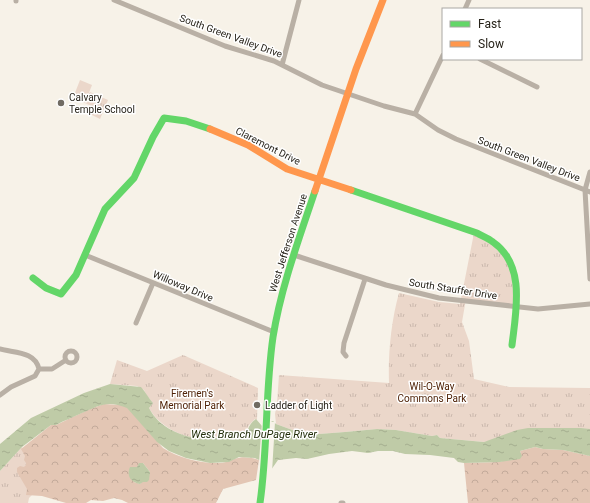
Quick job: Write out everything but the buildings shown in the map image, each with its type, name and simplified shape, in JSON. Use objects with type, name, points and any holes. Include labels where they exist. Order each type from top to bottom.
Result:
[{"type":"street","name":"South Green Valley Drive","points":[[114,0],[124,2],[225,46],[282,65],[313,81],[348,95],[415,114],[438,130],[456,139],[587,191]]},
{"type":"street","points":[[282,65],[299,0]]},
{"type":"street","name":"West Jefferson Avenue","points":[[260,503],[265,470],[268,422],[268,386],[274,332],[281,295],[358,62],[383,0]]},
{"type":"street","points":[[415,114],[442,57]]},
{"type":"street","points":[[482,60],[537,87]]},
{"type":"street","name":"Claremont Drive","points":[[33,278],[42,286],[61,294],[73,279],[105,209],[134,178],[153,137],[164,118],[186,121],[248,144],[288,168],[319,180],[478,233],[490,239],[505,253],[514,270],[517,284],[512,345]]},
{"type":"street","points":[[590,172],[587,191],[590,280]]},
{"type":"street","name":"Willoway Drive","points":[[85,255],[274,332]]},
{"type":"street","name":"South Stauffer Drive","points":[[294,255],[365,279],[439,298],[543,309],[590,304]]},
{"type":"street","points":[[346,356],[343,352],[344,343],[365,279]]},
{"type":"street","points":[[136,323],[153,283]]},
{"type":"street","points":[[0,349],[32,357],[39,369]]},
{"type":"street","points":[[39,369],[52,368],[66,360]]},
{"type":"street","points":[[0,395],[11,387],[35,376],[39,369]]},
{"type":"green space","points":[[80,80],[92,85],[85,103],[73,98]]},
{"type":"green space","points":[[90,92],[108,100],[100,119],[90,114],[93,107],[85,103]]},
{"type":"green space","name":"Wil-O-Way Commons Park","points":[[474,233],[496,246],[514,273],[514,306],[466,299],[462,322],[469,341],[474,379],[509,387],[590,388],[590,429],[550,428],[484,442],[440,438],[437,435],[432,436],[396,430],[377,429],[306,435],[276,424],[275,414],[279,375],[389,383],[391,338],[399,293],[439,302],[460,304]]},
{"type":"green space","name":"Firemen's Memorial Park","points":[[183,355],[258,388],[257,420],[255,419],[249,425],[244,437],[236,439],[218,437],[199,439],[182,435],[159,421],[149,408],[153,403],[144,390],[137,386],[110,384],[117,360],[147,371]]},
{"type":"green space","points":[[104,404],[121,405],[127,407],[163,448],[176,455],[198,461],[213,463],[225,462],[243,457],[259,460],[256,480],[223,489],[216,503],[128,503],[114,498],[103,501],[91,500],[86,503],[66,503],[42,496],[26,495],[27,489],[17,472],[17,468],[20,466],[24,467],[26,465],[24,460],[25,456],[21,449],[51,425],[56,425]],"holes":[[[143,463],[150,472],[140,484],[134,482],[131,467],[137,467]]]},
{"type":"green space","points":[[22,447],[44,494],[33,494],[29,498],[28,503],[0,503],[0,471]]},
{"type":"green space","points":[[535,447],[563,450],[590,456],[590,503],[468,503],[464,463],[500,462],[521,454],[520,451]]},
{"type":"water","name":"West Branch DuPage River","points":[[110,384],[141,387],[153,403],[149,408],[159,421],[179,434],[195,438],[206,439],[229,437],[240,439],[244,437],[253,421],[256,419],[262,426],[273,421],[276,424],[306,435],[377,429],[396,430],[432,436],[437,435],[440,438],[484,442],[517,430],[528,428],[581,428],[590,429],[590,456],[563,450],[535,447],[520,451],[522,456],[520,459],[500,462],[464,463],[458,462],[454,458],[405,454],[393,451],[368,453],[352,451],[307,459],[296,458],[278,460],[271,470],[255,458],[239,457],[229,462],[210,463],[186,458],[169,451],[157,442],[127,408],[114,404],[104,404],[56,425],[51,425],[22,447],[0,471],[0,444],[31,418],[84,393]]},
{"type":"water","points":[[139,463],[143,463],[150,472],[149,480],[140,484],[134,482],[129,476],[130,467],[137,467]]},
{"type":"pier","points":[[262,422],[275,422],[272,472],[263,469],[259,462]]},
{"type":"traffic: fast","points":[[33,278],[46,288],[61,294],[76,275],[105,209],[134,178],[153,137],[164,118],[186,121],[210,129]]},
{"type":"traffic: fast","points":[[351,190],[477,233],[491,241],[503,252],[510,263],[515,276],[516,304],[512,345]]},
{"type":"traffic: fast","points":[[260,503],[263,482],[270,358],[276,318],[297,245],[315,191]]},
{"type":"traffic: slow","points":[[315,191],[356,69],[383,0]]},
{"type":"traffic: slow","points":[[210,129],[248,145],[287,169],[351,190]]},
{"type":"place","name":"Calvary Temple School","points":[[61,103]]},
{"type":"place","name":"Ladder of Light","points":[[257,405]]}]
